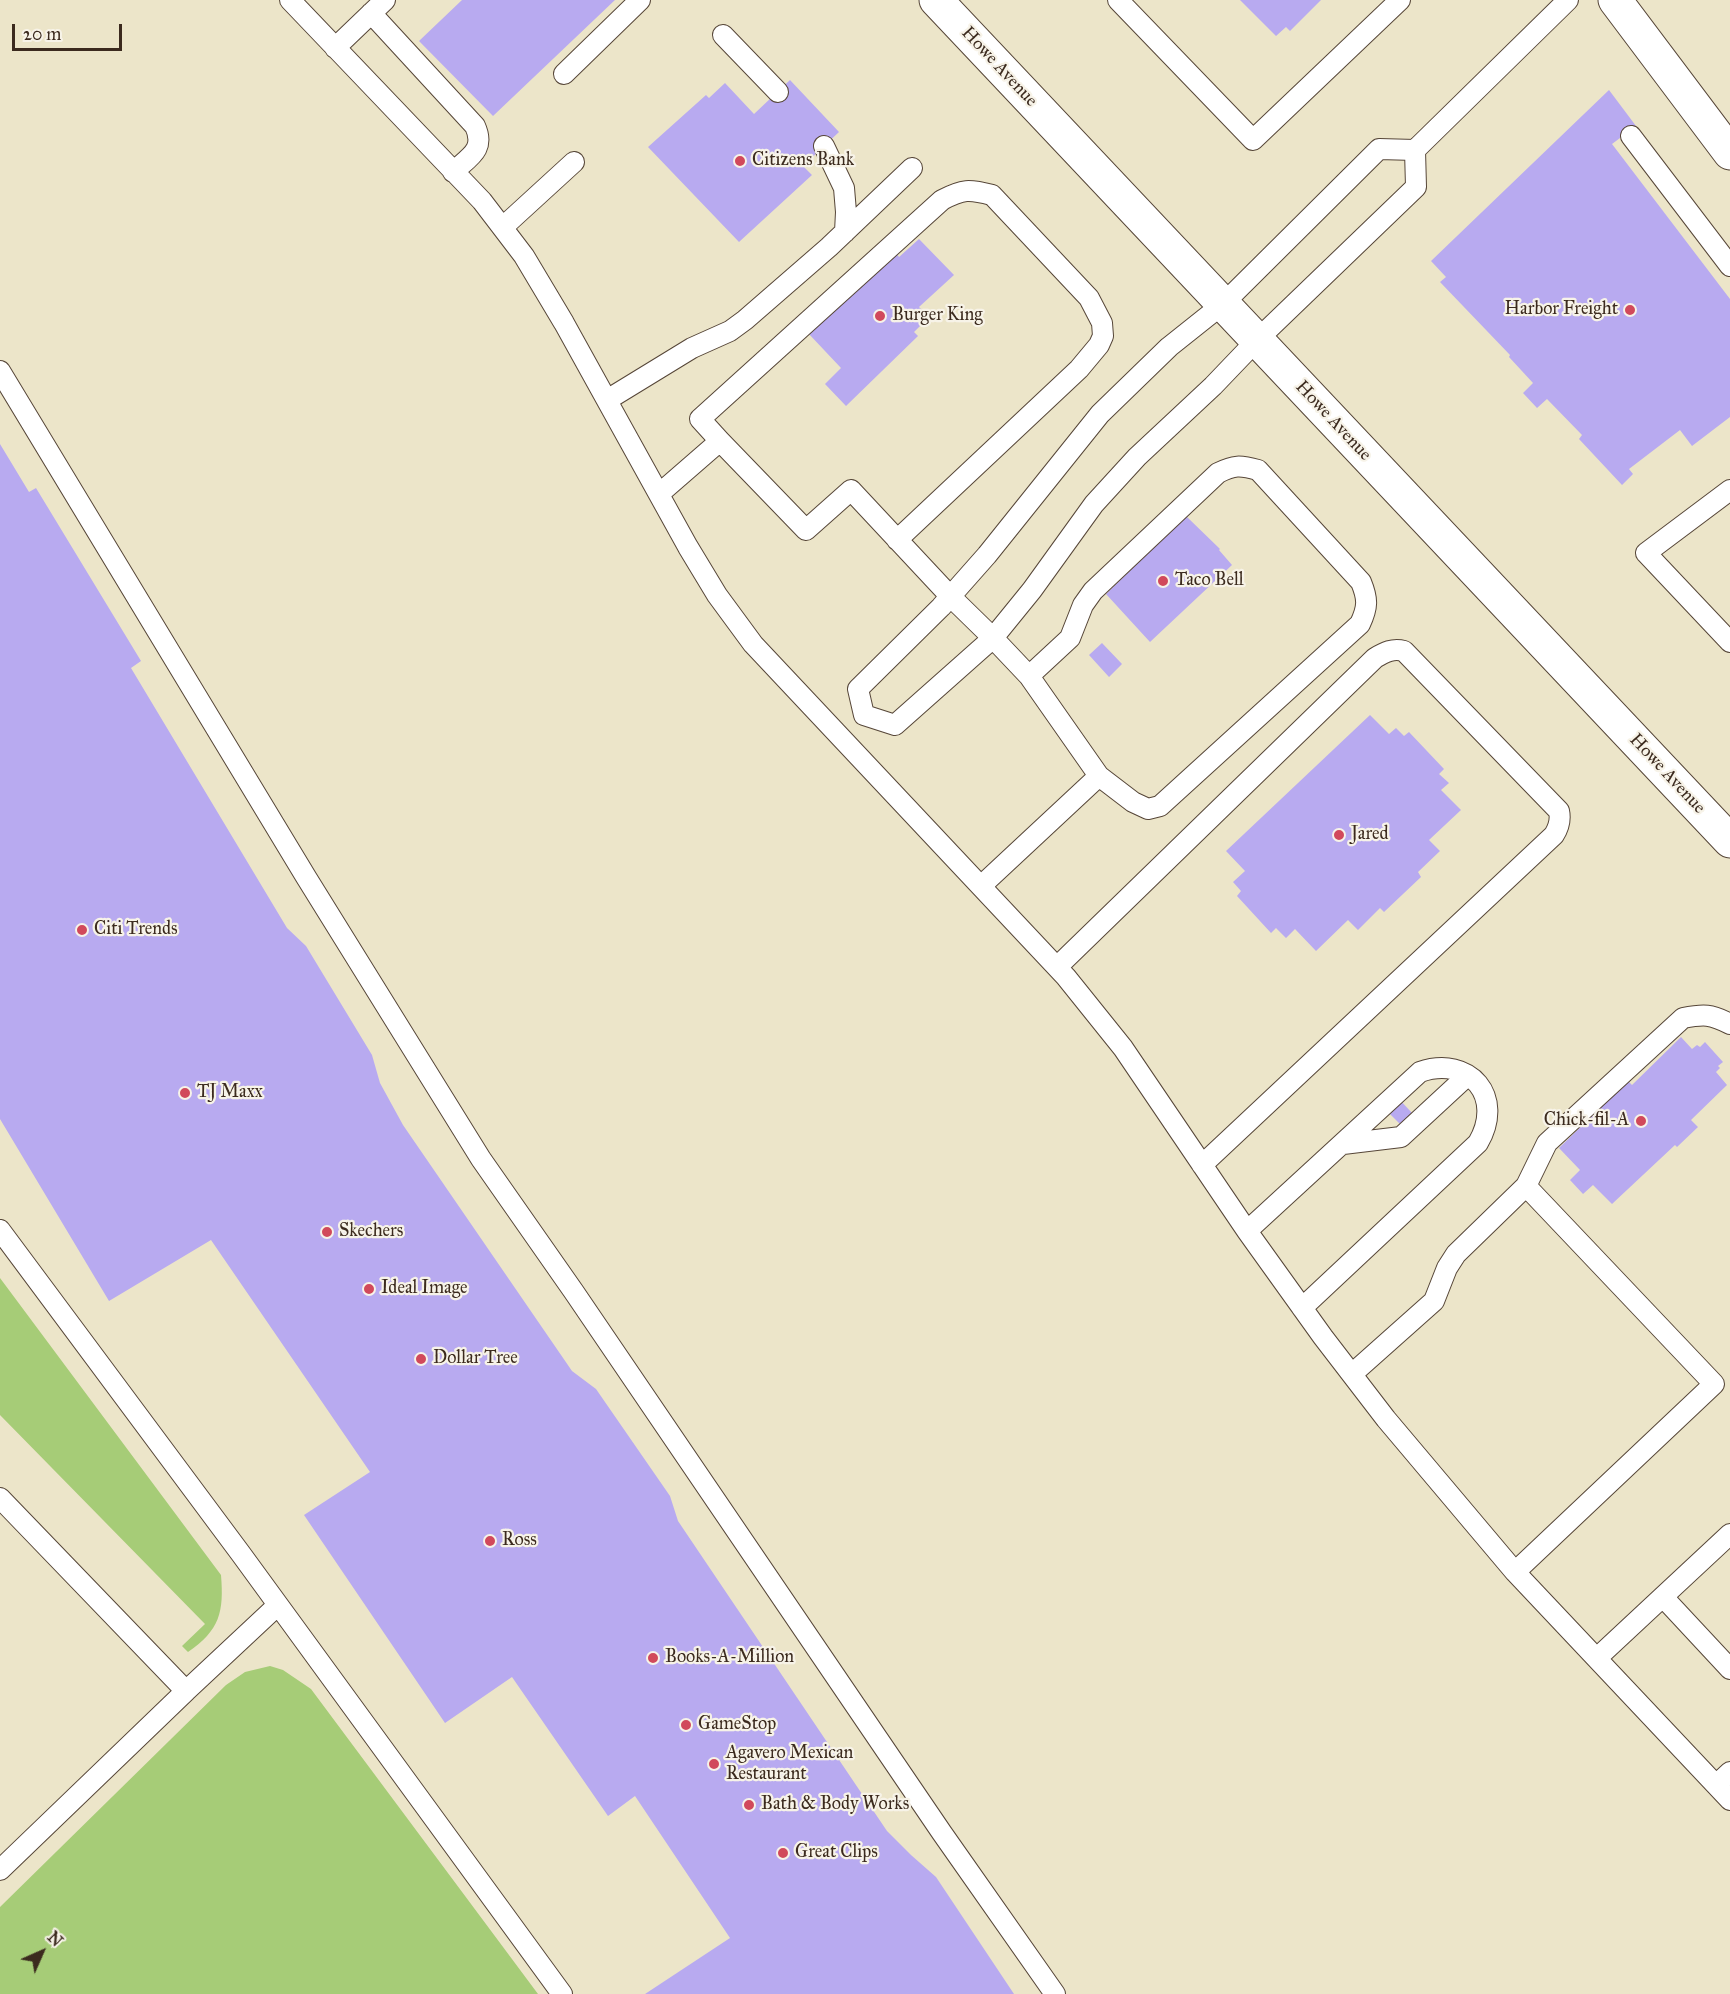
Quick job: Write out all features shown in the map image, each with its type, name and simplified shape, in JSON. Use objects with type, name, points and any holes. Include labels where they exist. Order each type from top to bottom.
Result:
[{"type":"street","name":"Howe Avenue","points":[[936,0],[1730,841]]},
{"type":"street","points":[[1615,0],[1730,153]]},
{"type":"lane","points":[[290,0],[453,172],[503,227],[524,256],[547,292],[693,556],[735,621],[753,644],[1057,967],[1102,1020],[1302,1308],[1430,1473],[1515,1572],[1597,1658],[1723,1779],[1730,1800]]},
{"type":"lane","points":[[564,74],[640,0]]},
{"type":"lane","points":[[1118,0],[1253,140],[1400,0]]},
{"type":"lane","points":[[864,715],[858,689],[987,555],[1100,414],[1169,347],[1223,304],[1379,149],[1415,150],[1568,0]]},
{"type":"lane","points":[[335,48],[378,7],[475,126],[480,142],[478,149],[453,172]]},
{"type":"lane","points":[[723,35],[778,92]]},
{"type":"lane","points":[[1631,136],[1730,266]]},
{"type":"lane","points":[[824,146],[844,188],[845,232]]},
{"type":"lane","points":[[864,715],[895,725],[993,638],[1032,590],[1094,504],[1137,457],[1213,386],[1257,340],[1416,187],[1415,150]]},
{"type":"lane","points":[[503,227],[574,162]]},
{"type":"lane","points":[[607,400],[692,348],[730,331],[745,320],[845,232],[912,168]]},
{"type":"lane","points":[[897,540],[1079,369],[1099,345],[1103,336],[1102,322],[1089,298],[992,195],[977,191],[960,191],[942,200],[700,418],[720,441],[806,530],[850,490],[897,540],[950,596],[1029,676],[1099,776],[1133,802],[1148,808],[1160,806],[1360,624],[1365,614],[1367,597],[1361,582],[1258,470],[1231,466],[1218,473],[1093,591],[1083,605],[1070,639],[1029,676]]},
{"type":"lane","points":[[0,371],[306,877],[481,1159],[942,1833],[1055,1994]]},
{"type":"lane","points":[[659,494],[720,441]]},
{"type":"lane","points":[[1730,490],[1646,553],[1730,642]]},
{"type":"lane","points":[[1057,967],[1375,658],[1385,651],[1397,649],[1404,651],[1559,811],[1561,818],[1554,835],[1202,1165]]},
{"type":"lane","points":[[841,737],[864,715]]},
{"type":"lane","points":[[981,886],[1099,776]]},
{"type":"lane","points":[[1352,1374],[1434,1301],[1456,1254],[1526,1186],[1547,1143],[1683,1017],[1715,1016],[1730,1024]]},
{"type":"lane","points":[[1247,1231],[1420,1072],[1431,1068],[1445,1069],[1467,1076],[1482,1087],[1486,1098],[1487,1121],[1478,1143],[1302,1308]]},
{"type":"lane","points":[[1343,1144],[1401,1137],[1467,1076]]},
{"type":"lane","points":[[1515,1572],[1714,1384],[1526,1186]]},
{"type":"lane","points":[[0,1230],[562,1994]]},
{"type":"lane","points":[[0,1498],[186,1691]]},
{"type":"lane","points":[[1597,1658],[1730,1534]]},
{"type":"lane","points":[[1663,1597],[1730,1669]]},
{"type":"lane","points":[[0,1870],[278,1605]]},
{"type":"green space","points":[[0,1278],[221,1575],[222,1600],[218,1619],[207,1636],[188,1652],[182,1646],[205,1624],[0,1415]]},
{"type":"green space","points":[[270,1666],[283,1670],[311,1689],[538,1994],[0,1994],[0,1907],[226,1685],[245,1672]]},
{"type":"building","points":[[462,0],[615,0],[493,116],[419,41]]},
{"type":"building","points":[[1240,0],[1321,0],[1290,31],[1286,27],[1276,36]]},
{"type":"building","points":[[790,80],[839,132],[803,166],[812,175],[739,242],[648,147],[706,95],[709,98],[725,83],[754,114]]},
{"type":"building","points":[[1609,90],[1636,126],[1612,144],[1730,299],[1730,417],[1692,446],[1680,430],[1629,469],[1633,474],[1622,485],[1579,439],[1582,435],[1547,399],[1537,408],[1523,393],[1533,383],[1509,357],[1510,355],[1440,282],[1446,277],[1431,261]]},
{"type":"building","points":[[919,239],[954,275],[919,307],[929,317],[914,332],[918,336],[846,406],[825,384],[841,368],[808,333],[896,253],[899,257]]},
{"type":"building","points":[[0,444],[29,492],[36,488],[141,661],[131,668],[287,928],[306,946],[372,1055],[380,1083],[403,1125],[572,1371],[596,1389],[670,1496],[678,1521],[887,1831],[936,1877],[1014,1994],[645,1994],[730,1938],[635,1796],[608,1816],[512,1677],[445,1723],[304,1515],[370,1472],[211,1240],[109,1301],[0,1119]]},
{"type":"building","points":[[1186,516],[1220,549],[1232,565],[1150,642],[1106,594]]},
{"type":"building","points":[[1102,643],[1122,664],[1109,677],[1089,655]]},
{"type":"building","points":[[1370,715],[1389,734],[1396,728],[1404,736],[1409,732],[1444,769],[1439,774],[1449,783],[1441,790],[1461,810],[1429,840],[1440,851],[1418,872],[1421,877],[1384,912],[1380,908],[1358,930],[1348,920],[1316,951],[1295,929],[1286,938],[1276,928],[1271,933],[1237,896],[1241,891],[1233,882],[1245,871],[1226,851]]},
{"type":"building","points":[[1681,1037],[1692,1049],[1697,1045],[1700,1047],[1705,1042],[1723,1062],[1718,1066],[1720,1068],[1716,1072],[1727,1085],[1691,1120],[1698,1127],[1677,1147],[1675,1145],[1612,1204],[1593,1185],[1583,1194],[1570,1180],[1580,1170],[1559,1148],[1628,1081],[1632,1085]]},
{"type":"building","points":[[1398,1098],[1413,1114],[1401,1125],[1386,1110]]},
{"type":"place","name":"Citizens Bank","points":[[740,161]]},
{"type":"place","name":"Harbor Freight","points":[[1630,310]]},
{"type":"place","name":"Burger King","points":[[880,316]]},
{"type":"place","name":"Taco Bell","points":[[1163,581]]},
{"type":"place","name":"Jared","points":[[1339,835]]},
{"type":"place","name":"Citi Trends","points":[[82,930]]},
{"type":"place","name":"TJ Maxx","points":[[185,1093]]},
{"type":"place","name":"Chick-fil-A","points":[[1641,1121]]},
{"type":"place","name":"Skechers","points":[[327,1232]]},
{"type":"place","name":"Ideal Image","points":[[369,1289]]},
{"type":"place","name":"Dollar Tree","points":[[421,1359]]},
{"type":"place","name":"Ross","points":[[490,1541]]},
{"type":"place","name":"Books-A-Million","points":[[653,1658]]},
{"type":"place","name":"GameStop","points":[[686,1725]]},
{"type":"place","name":"Agavero Mexican Restaurant","points":[[714,1764]]},
{"type":"place","name":"Bath & Body Works","points":[[749,1805]]},
{"type":"place","name":"Great Clips","points":[[783,1853]]}]
